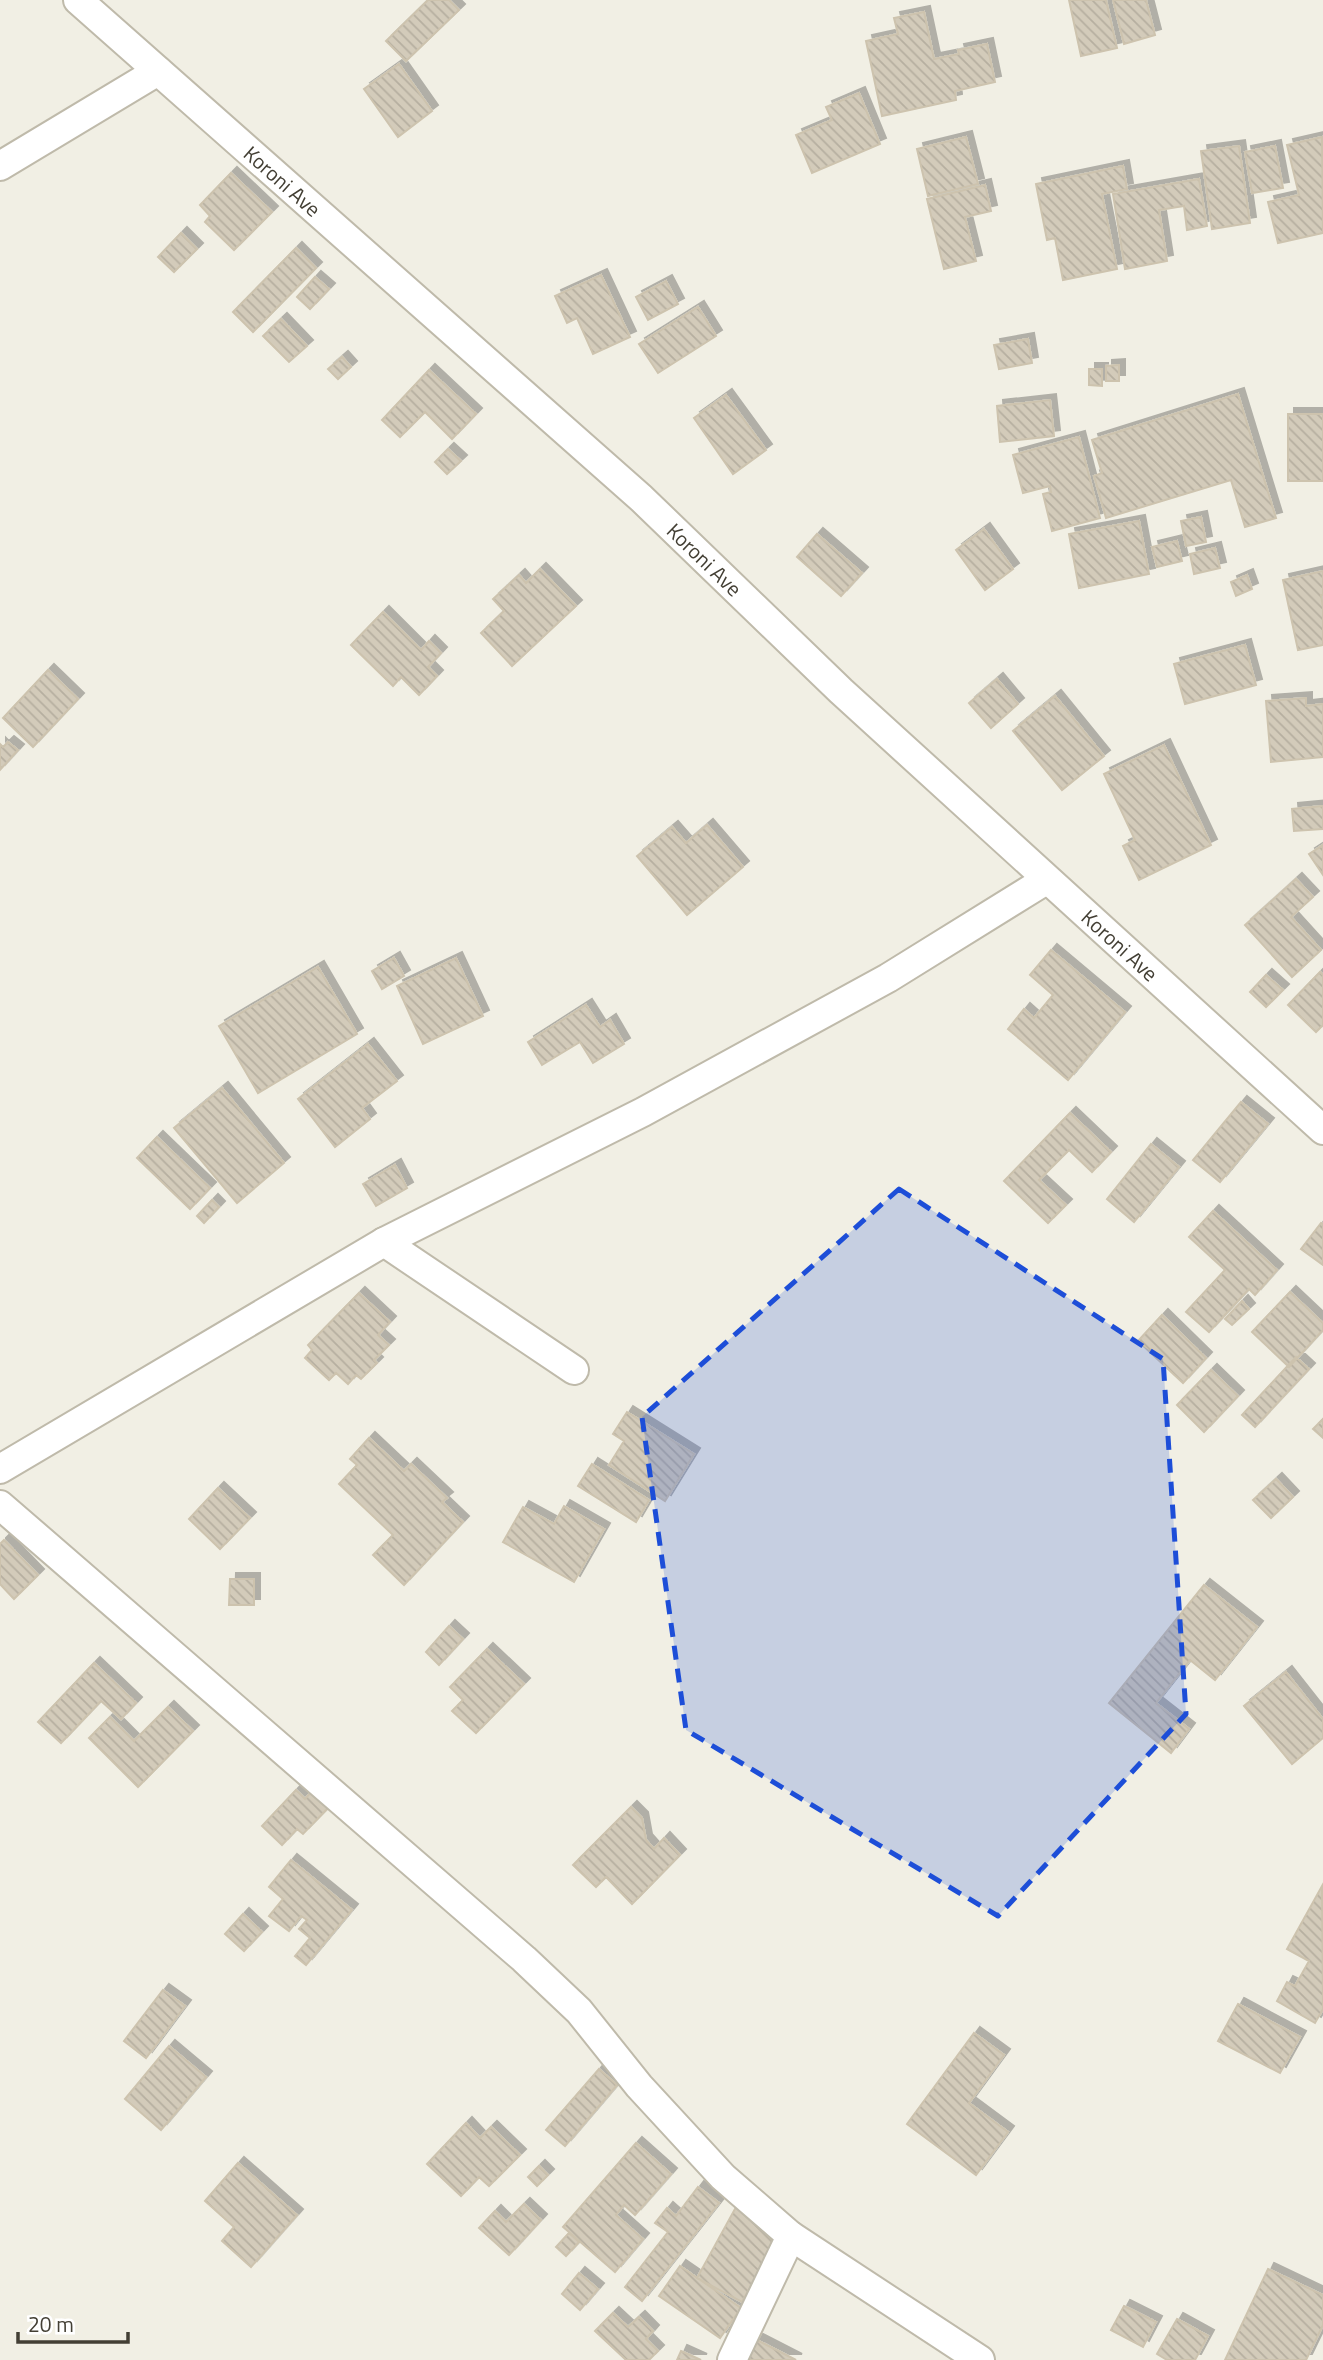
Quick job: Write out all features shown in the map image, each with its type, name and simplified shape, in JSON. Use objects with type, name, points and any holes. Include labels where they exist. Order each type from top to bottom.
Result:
[{"type":"street","name":"Koroni Ave","points":[[78,0],[641,498],[841,691],[1323,1130]]},
{"type":"street","points":[[0,166],[158,71]]},
{"type":"street","points":[[0,1469],[384,1242],[643,1112],[888,978],[1046,880]]},
{"type":"street","points":[[384,1242],[574,1370]]},
{"type":"street","points":[[0,1505],[524,1959],[579,2011],[639,2087],[723,2178],[791,2236],[980,2360]]},
{"type":"street","points":[[732,2360],[791,2236]]},
{"type":"highlighted area","points":[[899,1189],[1163,1359],[1186,1714],[998,1916],[686,1730],[642,1417]]},
{"type":"building","points":[[428,0],[449,0],[459,10],[406,61],[386,41]]},
{"type":"building","points":[[1069,0],[1106,0],[1117,48],[1081,56]]},
{"type":"building","points":[[1113,0],[1146,0],[1155,35],[1124,44]]},
{"type":"building","points":[[924,12],[934,59],[959,54],[958,50],[987,44],[995,82],[955,91],[956,100],[882,116],[866,41],[898,34],[894,18]]},
{"type":"building","points":[[399,64],[432,111],[398,137],[364,89]]},
{"type":"building","points":[[859,93],[880,144],[812,173],[796,135],[832,120],[826,107]]},
{"type":"building","points":[[966,137],[978,184],[928,196],[917,149]]},
{"type":"building","points":[[1322,137],[1323,233],[1278,243],[1268,202],[1299,195],[1287,145]]},
{"type":"building","points":[[1239,146],[1250,223],[1212,229],[1201,151]]},
{"type":"building","points":[[1275,146],[1283,188],[1252,193],[1245,152]]},
{"type":"building","points":[[1123,166],[1127,189],[1102,194],[1117,269],[1063,280],[1055,238],[1047,240],[1036,184]]},
{"type":"building","points":[[231,173],[272,212],[234,250],[205,222],[210,216],[200,205]]},
{"type":"building","points":[[1199,179],[1207,226],[1187,230],[1184,206],[1159,210],[1167,261],[1125,269],[1113,194]]},
{"type":"building","points":[[985,185],[991,211],[965,217],[976,261],[944,269],[927,199]]},
{"type":"building","points":[[181,233],[197,249],[174,272],[158,257]]},
{"type":"building","points":[[296,248],[316,268],[253,332],[233,312]]},
{"type":"building","points":[[601,275],[630,337],[593,354],[577,318],[567,323],[555,296]]},
{"type":"building","points":[[315,277],[329,289],[310,309],[297,297]]},
{"type":"building","points":[[666,281],[678,304],[648,320],[636,297]]},
{"type":"building","points":[[698,307],[716,336],[658,373],[639,344]]},
{"type":"building","points":[[281,319],[307,346],[289,362],[263,336]]},
{"type":"building","points":[[1028,339],[1032,363],[999,369],[994,345]]},
{"type":"building","points":[[342,357],[351,367],[338,379],[328,369]]},
{"type":"building","points":[[1119,365],[1119,381],[1106,381],[1106,366]]},
{"type":"building","points":[[1089,369],[1102,369],[1102,386],[1089,385]]},
{"type":"building","points":[[429,370],[476,414],[452,439],[425,412],[400,437],[382,420]]},
{"type":"building","points":[[1238,394],[1276,518],[1245,527],[1231,480],[1106,518],[1094,476],[1102,473],[1092,440]]},
{"type":"building","points":[[726,395],[766,450],[733,474],[694,418]]},
{"type":"building","points":[[1050,400],[1054,436],[1000,442],[997,406]]},
{"type":"building","points":[[1288,414],[1323,414],[1323,481],[1288,481]]},
{"type":"building","points":[[1079,437],[1100,518],[1052,531],[1043,494],[1051,492],[1050,486],[1023,493],[1013,455]]},
{"type":"building","points":[[448,449],[461,461],[447,474],[435,462]]},
{"type":"building","points":[[1201,517],[1206,542],[1186,546],[1181,521]]},
{"type":"building","points":[[1139,521],[1149,574],[1079,588],[1069,534]]},
{"type":"building","points":[[984,529],[1013,569],[985,590],[956,550]]},
{"type":"building","points":[[817,534],[862,573],[841,596],[797,557]]},
{"type":"building","points":[[1177,541],[1182,561],[1157,567],[1152,547]]},
{"type":"building","points":[[1215,548],[1220,568],[1194,574],[1190,554]]},
{"type":"building","points":[[540,569],[576,606],[512,666],[481,633],[504,611],[493,599],[519,575],[526,583]]},
{"type":"building","points":[[1323,571],[1323,645],[1298,650],[1283,580]]},
{"type":"building","points":[[1247,575],[1252,589],[1236,596],[1231,582]]},
{"type":"building","points":[[383,612],[421,650],[429,641],[441,653],[428,667],[437,676],[419,695],[401,677],[393,686],[351,645]]},
{"type":"building","points":[[1245,645],[1256,685],[1185,704],[1174,664]]},
{"type":"building","points":[[48,670],[78,699],[33,747],[3,718]]},
{"type":"building","points":[[997,679],[1018,704],[991,728],[969,703]]},
{"type":"building","points":[[1055,696],[1104,756],[1062,790],[1013,731]]},
{"type":"building","points":[[1306,698],[1306,706],[1323,704],[1323,757],[1271,762],[1266,701]]},
{"type":"building","points":[[8,742],[18,750],[0,770],[0,744],[3,747]]},
{"type":"building","points":[[1164,745],[1211,845],[1139,880],[1123,846],[1135,840],[1104,774]]},
{"type":"building","points":[[1323,806],[1323,829],[1294,831],[1292,809]]},
{"type":"building","points":[[707,825],[743,867],[687,915],[637,856],[672,827],[686,843]]},
{"type":"building","points":[[1323,845],[1323,875],[1309,854]]},
{"type":"building","points":[[1296,879],[1313,897],[1291,917],[1321,950],[1292,977],[1245,925]]},
{"type":"building","points":[[1051,950],[1125,1012],[1068,1080],[1008,1029],[1024,1009],[1034,1018],[1053,995],[1030,975]]},
{"type":"building","points":[[394,958],[404,976],[382,989],[372,971]]},
{"type":"building","points":[[456,958],[483,1016],[423,1044],[397,986]]},
{"type":"building","points":[[318,967],[357,1034],[258,1093],[219,1026]]},
{"type":"building","points":[[1320,972],[1323,975],[1323,1025],[1316,1032],[1288,1005]]},
{"type":"building","points":[[1266,975],[1283,990],[1266,1007],[1250,992]]},
{"type":"building","points":[[586,1005],[600,1027],[610,1020],[624,1044],[593,1063],[580,1042],[542,1065],[528,1042]]},
{"type":"building","points":[[368,1044],[397,1081],[362,1108],[370,1119],[335,1147],[298,1099]]},
{"type":"building","points":[[222,1088],[284,1163],[237,1203],[174,1128]]},
{"type":"building","points":[[1241,1102],[1268,1124],[1220,1182],[1193,1160]]},
{"type":"building","points":[[1070,1113],[1111,1152],[1092,1172],[1069,1150],[1039,1180],[1066,1205],[1048,1223],[1004,1181]]},
{"type":"building","points":[[157,1137],[210,1188],[190,1209],[137,1158]]},
{"type":"building","points":[[1151,1144],[1179,1167],[1134,1222],[1107,1199]]},
{"type":"building","points":[[395,1165],[407,1188],[376,1206],[363,1184]]},
{"type":"building","points":[[212,1200],[219,1207],[204,1223],[197,1216]]},
{"type":"building","points":[[1213,1211],[1277,1270],[1255,1295],[1249,1289],[1209,1332],[1186,1312],[1225,1270],[1189,1237]]},
{"type":"building","points":[[1321,1223],[1323,1224],[1323,1265],[1301,1249]]},
{"type":"building","points":[[1290,1292],[1323,1323],[1323,1330],[1289,1367],[1252,1332]]},
{"type":"building","points":[[359,1293],[390,1322],[378,1335],[389,1345],[374,1360],[377,1363],[361,1379],[356,1375],[348,1384],[336,1373],[329,1380],[305,1358],[312,1350],[308,1345]]},
{"type":"building","points":[[1242,1301],[1249,1309],[1232,1325],[1225,1319]]},
{"type":"building","points":[[1162,1315],[1206,1358],[1183,1383],[1138,1341]]},
{"type":"building","points":[[1296,1357],[1309,1369],[1255,1427],[1242,1415]]},
{"type":"building","points":[[1211,1370],[1238,1396],[1204,1432],[1177,1405]]},
{"type":"building","points":[[627,1412],[694,1454],[665,1501],[609,1465],[624,1441],[613,1434]]},
{"type":"building","points":[[1323,1419],[1323,1438],[1313,1429]]},
{"type":"building","points":[[369,1438],[404,1471],[411,1464],[447,1498],[442,1502],[463,1522],[404,1585],[373,1555],[393,1535],[339,1484],[357,1465],[350,1459]]},
{"type":"building","points":[[592,1464],[649,1500],[636,1522],[578,1486]]},
{"type":"building","points":[[1276,1479],[1293,1497],[1271,1518],[1253,1500]]},
{"type":"building","points":[[218,1488],[250,1518],[220,1549],[189,1519]]},
{"type":"building","points":[[564,1506],[604,1529],[574,1582],[503,1542],[523,1507],[554,1524]]},
{"type":"building","points":[[4,1540],[38,1575],[14,1599],[0,1584],[0,1544]]},
{"type":"building","points":[[230,1579],[254,1579],[254,1605],[229,1605]]},
{"type":"building","points":[[1204,1585],[1257,1627],[1215,1680],[1190,1660],[1156,1703],[1189,1729],[1171,1753],[1109,1703]]},
{"type":"building","points":[[449,1626],[463,1639],[439,1665],[426,1652]]},
{"type":"building","points":[[487,1649],[524,1684],[476,1733],[452,1711],[463,1700],[450,1687]]},
{"type":"building","points":[[94,1663],[136,1703],[121,1719],[101,1701],[61,1743],[38,1722]]},
{"type":"building","points":[[1286,1672],[1323,1719],[1323,1738],[1292,1764],[1244,1706]]},
{"type":"building","points":[[168,1707],[193,1731],[138,1787],[89,1738],[110,1717],[134,1741]]},
{"type":"building","points":[[296,1790],[305,1799],[313,1790],[330,1806],[303,1834],[297,1829],[282,1845],[262,1826]]},
{"type":"building","points":[[631,1807],[642,1818],[646,1840],[654,1849],[664,1838],[680,1855],[632,1904],[606,1877],[596,1887],[573,1865]]},
{"type":"building","points":[[291,1860],[352,1910],[306,1965],[295,1956],[310,1938],[299,1929],[307,1920],[301,1916],[289,1931],[269,1916],[283,1899],[269,1887]]},
{"type":"building","points":[[1322,1886],[1323,2009],[1315,2023],[1277,2001],[1287,1982],[1295,1986],[1309,1961],[1287,1949]]},
{"type":"building","points":[[243,1914],[262,1932],[244,1951],[225,1934]]},
{"type":"building","points":[[163,1990],[185,2006],[146,2058],[124,2041]]},
{"type":"building","points":[[1238,2004],[1300,2037],[1280,2073],[1218,2041]]},
{"type":"building","points":[[974,2033],[1004,2055],[969,2103],[1008,2132],[976,2175],[907,2124]]},
{"type":"building","points":[[169,2046],[206,2077],[161,2130],[125,2099]]},
{"type":"building","points":[[599,2069],[617,2085],[565,2146],[546,2130]]},
{"type":"building","points":[[466,2123],[480,2138],[491,2127],[520,2155],[489,2186],[479,2177],[461,2196],[427,2164]]},
{"type":"building","points":[[636,2143],[671,2174],[635,2215],[624,2205],[616,2215],[643,2239],[615,2272],[563,2227]]},
{"type":"building","points":[[238,2163],[297,2215],[251,2267],[222,2241],[234,2227],[205,2201]]},
{"type":"building","points":[[539,2166],[548,2175],[537,2186],[528,2177]]},
{"type":"building","points":[[698,2187],[719,2203],[642,2301],[625,2287],[668,2232],[655,2223],[667,2208],[676,2216]]},
{"type":"building","points":[[524,2204],[541,2220],[509,2255],[479,2228],[495,2211],[506,2222]]},
{"type":"building","points":[[736,2207],[781,2232],[742,2302],[697,2278]]},
{"type":"building","points":[[569,2233],[579,2242],[566,2256],[556,2247]]},
{"type":"building","points":[[680,2266],[741,2308],[720,2338],[659,2296]]},
{"type":"building","points":[[1268,2269],[1323,2295],[1323,2325],[1306,2360],[1225,2360]]},
{"type":"building","points":[[579,2273],[598,2289],[580,2310],[562,2294]]},
{"type":"building","points":[[1124,2306],[1156,2322],[1143,2347],[1111,2330]]},
{"type":"building","points":[[613,2313],[628,2327],[639,2317],[653,2331],[646,2339],[658,2351],[649,2360],[626,2360],[595,2331]]},
{"type":"building","points":[[1177,2319],[1208,2336],[1195,2360],[1167,2360],[1157,2354]]},
{"type":"building","points":[[757,2340],[796,2360],[747,2360]]},
{"type":"building","points":[[681,2351],[701,2360],[677,2360]]}]
